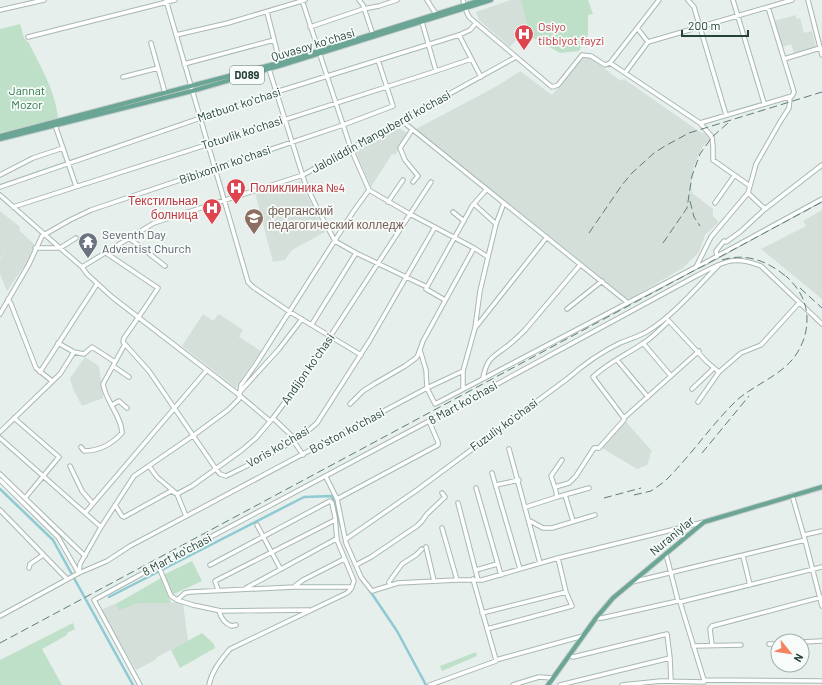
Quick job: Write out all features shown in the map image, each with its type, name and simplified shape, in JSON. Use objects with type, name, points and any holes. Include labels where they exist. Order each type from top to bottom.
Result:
[{"type":"main road","name":"Quvasoy koʻchasi","points":[[0,136],[165,93],[191,89],[320,53],[465,4],[481,0]]},
{"type":"main road","name":"Quvasoy koʻchasi","points":[[0,139],[269,69],[422,22],[465,4],[491,0]]},
{"type":"main road","name":"Nuraniylar","points":[[549,685],[596,618],[613,598],[704,522],[822,487]]},
{"type":"street","points":[[0,10],[26,2],[44,0]]},
{"type":"street","points":[[28,37],[166,1],[175,0]]},
{"type":"street","points":[[176,35],[228,23],[303,0],[310,27],[351,149],[369,190],[488,257]]},
{"type":"street","points":[[359,0],[364,5],[372,35]]},
{"type":"street","points":[[364,5],[367,0]]},
{"type":"street","points":[[310,27],[363,9],[365,10],[397,0]]},
{"type":"street","points":[[427,0],[436,14]]},
{"type":"street","points":[[465,4],[468,16],[552,87],[558,85],[582,55],[591,56],[605,65],[610,63],[659,0]]},
{"type":"street","points":[[688,0],[694,7],[726,115]]},
{"type":"street","points":[[733,0],[764,103]]},
{"type":"street","points":[[625,73],[648,42],[792,0]]},
{"type":"street","points":[[808,0],[822,54]]},
{"type":"street","points":[[166,1],[248,282],[290,312],[312,324],[360,355]]},
{"type":"street","points":[[700,123],[764,103],[790,97],[794,94],[768,7]]},
{"type":"street","points":[[267,12],[281,63]]},
{"type":"street","points":[[422,22],[436,71]]},
{"type":"street","name":"Matbuot koʻchasi","points":[[0,187],[276,92],[459,35],[470,30],[476,23]]},
{"type":"street","points":[[637,28],[648,42]]},
{"type":"street","points":[[459,35],[481,77]]},
{"type":"street","points":[[184,64],[274,40]]},
{"type":"street","points":[[151,43],[165,93]]},
{"type":"street","points":[[784,59],[820,48]]},
{"type":"street","name":"Jaloliddin Manguberdi ko'chasi","points":[[82,267],[154,223],[303,175],[516,57]]},
{"type":"street","name":"Totuvlik koʻchasi","points":[[13,207],[471,59]]},
{"type":"street","points":[[378,60],[386,87]]},
{"type":"street","points":[[610,63],[700,123],[712,137],[713,160],[750,186]]},
{"type":"street","points":[[123,77],[158,68]]},
{"type":"street","points":[[269,69],[309,193],[335,241],[378,264],[427,286]]},
{"type":"street","name":"Bibixonim koʻchasi","points":[[43,235],[91,210],[343,125],[393,106],[386,87]]},
{"type":"street","points":[[696,267],[711,237],[748,193],[756,164],[789,108],[790,97]]},
{"type":"street","points":[[402,121],[627,302]]},
{"type":"street","points":[[55,125],[76,186]]},
{"type":"street","points":[[412,130],[400,148],[405,160],[418,176],[413,182]]},
{"type":"street","points":[[0,175],[33,158],[63,148]]},
{"type":"street","points":[[717,256],[716,251],[724,241],[727,242],[736,236],[765,209],[822,165]]},
{"type":"street","points":[[715,203],[734,176]]},
{"type":"street","points":[[388,202],[403,180]]},
{"type":"street","name":"Andijon koʻchasi","points":[[115,505],[123,517],[171,491],[177,494],[192,486],[216,469],[256,438],[303,378],[431,182]]},
{"type":"street","points":[[78,574],[80,564],[101,527],[134,476],[194,435],[228,410],[239,399],[238,394],[241,385],[369,190]]},
{"type":"street","points":[[445,300],[426,289],[427,286],[474,204],[486,190]]},
{"type":"street","points":[[748,193],[765,209]]},
{"type":"street","points":[[0,195],[43,235],[82,267],[86,274],[97,284],[206,370],[272,419],[294,440],[303,455]]},
{"type":"street","points":[[420,350],[426,370],[427,388],[435,404],[627,302],[701,265],[822,199]]},
{"type":"street","points":[[474,204],[496,224]]},
{"type":"street","points":[[463,388],[463,371],[475,328],[475,319],[480,291],[496,224],[504,204]]},
{"type":"street","points":[[453,212],[464,221]]},
{"type":"street","name":"Voris koʻchasi","points":[[216,469],[220,474],[226,476],[294,440],[317,423],[360,355],[435,227]]},
{"type":"street","points":[[0,314],[29,264],[35,248],[43,235]]},
{"type":"street","points":[[475,328],[547,237]]},
{"type":"street","points":[[35,248],[60,248],[76,238]]},
{"type":"street","points":[[129,238],[165,266]]},
{"type":"street","points":[[350,404],[356,397],[374,384],[416,358],[423,341],[474,248]]},
{"type":"street","points":[[106,252],[158,288],[123,340],[149,371],[216,469]]},
{"type":"street","points":[[312,324],[356,253]]},
{"type":"street","name":"8 Mart koʻchasi","points":[[140,685],[94,600],[326,477],[685,281],[729,260],[748,261],[760,266],[822,324]]},
{"type":"street","name":"Fuzuliy koʻchasi","points":[[624,418],[593,377],[602,368],[643,344],[720,264]]},
{"type":"street","points":[[483,378],[484,370],[490,358],[511,343],[525,330],[580,265]]},
{"type":"street","points":[[567,310],[602,281]]},
{"type":"street","points":[[40,372],[97,284]]},
{"type":"street","points":[[8,299],[36,368],[52,381]]},
{"type":"street","points":[[698,402],[719,372],[741,353],[761,345],[799,303]]},
{"type":"street","points":[[238,394],[279,349],[302,319]]},
{"type":"street","points":[[668,319],[719,372]]},
{"type":"street","name":"Fuzuliy koʻchasi","points":[[346,539],[430,480],[567,379],[586,362],[619,344],[644,334],[668,319]]},
{"type":"street","points":[[58,343],[74,352],[84,354],[92,347],[129,377]]},
{"type":"street","points":[[81,447],[84,451],[91,451],[106,446],[122,433],[112,405],[104,390],[103,384],[125,344]]},
{"type":"street","points":[[643,344],[671,376]]},
{"type":"street","points":[[555,488],[569,483],[576,476],[594,448],[599,448],[624,420],[624,418],[698,351]]},
{"type":"street","points":[[0,432],[60,374],[74,352]]},
{"type":"street","points":[[617,360],[648,397]]},
{"type":"street","points":[[692,389],[714,368]]},
{"type":"street","points":[[85,514],[206,370]]},
{"type":"street","name":"Boʻston koʻchasi","points":[[0,616],[78,574],[107,561],[130,546],[427,388],[463,371]]},
{"type":"street","points":[[112,405],[120,401],[127,408]]},
{"type":"street","points":[[14,418],[59,457],[24,498]]},
{"type":"street","points":[[337,499],[438,445],[429,421]]},
{"type":"street","points":[[0,438],[101,527]]},
{"type":"street","points":[[510,449],[540,563]]},
{"type":"street","points":[[557,498],[551,476],[562,460]]},
{"type":"street","points":[[70,466],[82,491],[93,504]]},
{"type":"street","points":[[149,466],[157,477],[177,494],[186,516]]},
{"type":"street","points":[[492,473],[520,569]]},
{"type":"street","points":[[0,474],[85,556]]},
{"type":"street","points":[[326,477],[337,499],[346,539],[356,565],[363,581],[372,591],[390,585],[434,581],[478,580],[501,575],[558,558],[704,522]]},
{"type":"street","points":[[0,480],[58,537],[77,568],[78,574]]},
{"type":"street","points":[[496,486],[519,480]]},
{"type":"street","points":[[476,488],[501,575]]},
{"type":"street","points":[[526,507],[589,488]]},
{"type":"street","points":[[356,565],[386,547],[422,521],[427,514],[445,497],[442,494]]},
{"type":"street","points":[[565,495],[573,521]]},
{"type":"street","points":[[792,496],[821,597],[822,606]]},
{"type":"street","points":[[209,685],[211,676],[230,649],[347,593],[352,587],[354,578],[336,539],[332,503],[329,502],[210,565]]},
{"type":"street","points":[[458,503],[478,580]]},
{"type":"street","points":[[0,510],[43,555],[69,579]]},
{"type":"street","points":[[530,521],[543,528],[552,528],[595,515]]},
{"type":"street","points":[[218,590],[215,581],[335,520]]},
{"type":"street","points":[[257,525],[280,568]]},
{"type":"street","points":[[442,528],[457,580]]},
{"type":"street","points":[[804,535],[822,531]]},
{"type":"street","points":[[245,588],[336,539]]},
{"type":"street","points":[[632,582],[805,540]]},
{"type":"street","points":[[426,547],[434,581]]},
{"type":"street","points":[[390,585],[390,582],[402,564],[422,549]]},
{"type":"street","points":[[666,554],[679,602],[704,680]]},
{"type":"street","points":[[29,568],[30,564],[43,555]]},
{"type":"street","points":[[743,556],[750,584]]},
{"type":"street","points":[[487,629],[572,606],[566,592],[558,558]]},
{"type":"street","points":[[294,586],[344,559]]},
{"type":"street","points":[[476,570],[497,564]]},
{"type":"street","points":[[158,566],[171,596],[177,600],[193,605],[219,611],[310,610]]},
{"type":"street","points":[[596,618],[679,602],[822,566]]},
{"type":"street","points":[[473,579],[496,660]]},
{"type":"street","points":[[177,600],[190,592],[294,586],[352,587]]},
{"type":"street","points":[[482,613],[566,592]]},
{"type":"street","points":[[712,645],[710,629],[712,626],[821,597]]},
{"type":"street","points":[[219,611],[221,618],[226,623],[232,626],[236,625]]},
{"type":"street","points":[[569,655],[572,657],[667,634],[671,681]]},
{"type":"street","points":[[430,685],[496,660],[583,636]]},
{"type":"street","points":[[810,642],[822,642]]},
{"type":"street","points":[[693,646],[741,645]]},
{"type":"street","points":[[560,685],[670,658]]},
{"type":"street","points":[[513,685],[539,677],[553,678]]},
{"type":"street","points":[[622,685],[661,681],[704,682],[704,680],[822,681]]},
{"type":"shaded area","points":[[511,0],[521,0],[530,38],[516,40],[510,47],[479,20],[476,12]]},
{"type":"shaded area","points":[[796,15],[797,19],[800,18],[804,33],[812,31],[816,47],[794,53],[791,44],[782,47],[774,21]]},
{"type":"shaded area","points":[[582,57],[590,58],[621,81],[624,79],[700,132],[706,134],[710,139],[703,146],[694,166],[691,186],[692,193],[713,209],[713,216],[719,222],[705,235],[699,252],[683,268],[631,298],[627,298],[416,129],[499,85],[520,71],[552,95]]},
{"type":"shaded area","points":[[397,127],[409,134],[395,155],[392,154],[371,187],[355,150]]},
{"type":"shaded area","points":[[300,181],[325,232],[292,250],[285,260],[273,262],[255,193],[279,186],[281,191]]},
{"type":"shaded area","points":[[822,210],[822,299],[761,249],[806,226],[803,221]]},
{"type":"shaded area","points":[[0,211],[20,227],[19,230],[34,244],[29,259],[7,291],[0,274],[0,260],[9,246],[0,259]]},
{"type":"shaded area","points":[[203,314],[213,321],[219,314],[243,330],[239,337],[261,351],[236,388],[182,346]]},
{"type":"shaded area","points":[[85,357],[99,366],[103,398],[82,406],[73,389],[70,378]]},
{"type":"shaded area","points":[[625,421],[652,451],[647,465],[637,469],[602,448]]},
{"type":"shaded area","points":[[135,595],[139,602],[183,603],[188,641],[136,670],[102,612],[103,609]]},
{"type":"green space","points":[[521,0],[588,0],[593,14],[588,15],[588,35],[579,51],[560,53],[533,38],[530,38]]},
{"type":"green space","name":"Jannat Mozor","points":[[20,24],[24,38],[29,43],[51,89],[58,118],[0,133],[0,29]]},
{"type":"green space","points":[[192,561],[202,581],[172,595],[163,575]]},
{"type":"green space","points":[[161,578],[171,603],[138,603],[119,610],[116,604]]},
{"type":"green space","points":[[73,623],[75,629],[42,649],[62,685],[0,685],[0,660]]},
{"type":"green space","points":[[202,633],[214,644],[215,648],[180,668],[171,650]]},
{"type":"green space","points":[[476,652],[477,656],[442,671],[440,666]]},
{"type":"waterway","points":[[0,489],[53,540],[133,685]]},
{"type":"waterway","points":[[109,597],[304,497],[332,496],[341,527]]},
{"type":"waterway","points":[[368,588],[397,631],[426,685]]},
{"type":"railway","points":[[589,233],[632,173],[654,153],[665,146],[689,133],[822,92]]},
{"type":"railway","points":[[663,243],[687,208],[692,176],[700,154],[712,137],[728,123]]},
{"type":"railway","points":[[690,201],[694,217],[700,226]]},
{"type":"railway","points":[[0,643],[822,202]]},
{"type":"railway","points":[[722,260],[740,257],[758,260],[766,263],[789,279]]},
{"type":"railway","points":[[634,495],[651,491],[664,482],[737,400],[779,372],[792,360],[803,342],[806,332],[807,312],[800,293],[786,276]]},
{"type":"railway","points":[[800,288],[822,308]]},
{"type":"railway","points":[[702,453],[749,396]]},
{"type":"railway","points":[[604,498],[641,488]]},
{"type":"place","name":"Osiyo tibbiyot fayzi","points":[[524,51]]},
{"type":"place","name":"Поликлиника №4","points":[[236,205]]},
{"type":"place","name":"Текстильная болница","points":[[212,225]]},
{"type":"place","name":"ферганский педагогический колледж","points":[[254,235]]},
{"type":"place","name":"Seventh Day Adventist Church","points":[[88,259]]}]
